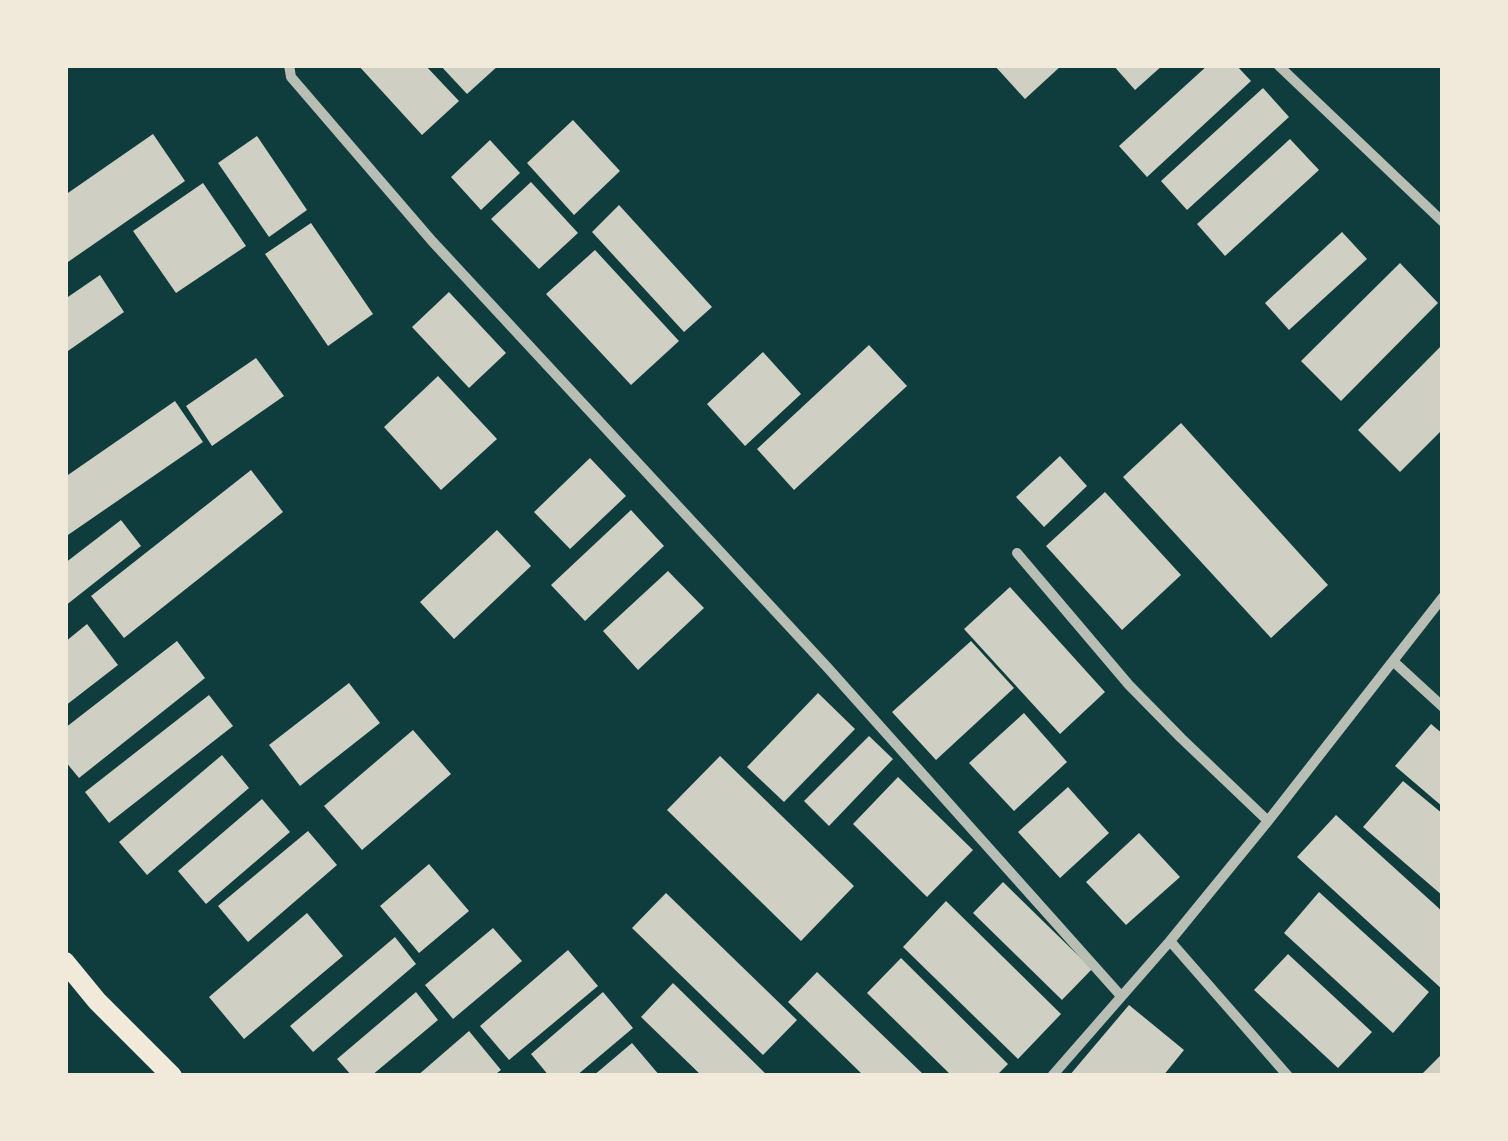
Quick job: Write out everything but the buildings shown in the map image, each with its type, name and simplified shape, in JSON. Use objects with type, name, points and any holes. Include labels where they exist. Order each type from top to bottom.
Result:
[{"type":"main road","points":[[65,962],[97,1001],[172,1076]]},
{"type":"street","points":[[289,65],[291,77],[432,241],[814,652],[1122,996]]},
{"type":"street","points":[[1278,65],[1443,222]]},
{"type":"street","points":[[1017,554],[1129,685],[1268,821]]},
{"type":"street","points":[[1052,1076],[1170,941],[1443,598]]},
{"type":"street","points":[[1394,662],[1443,706]]},
{"type":"street","points":[[1170,941],[1288,1076]]}]
